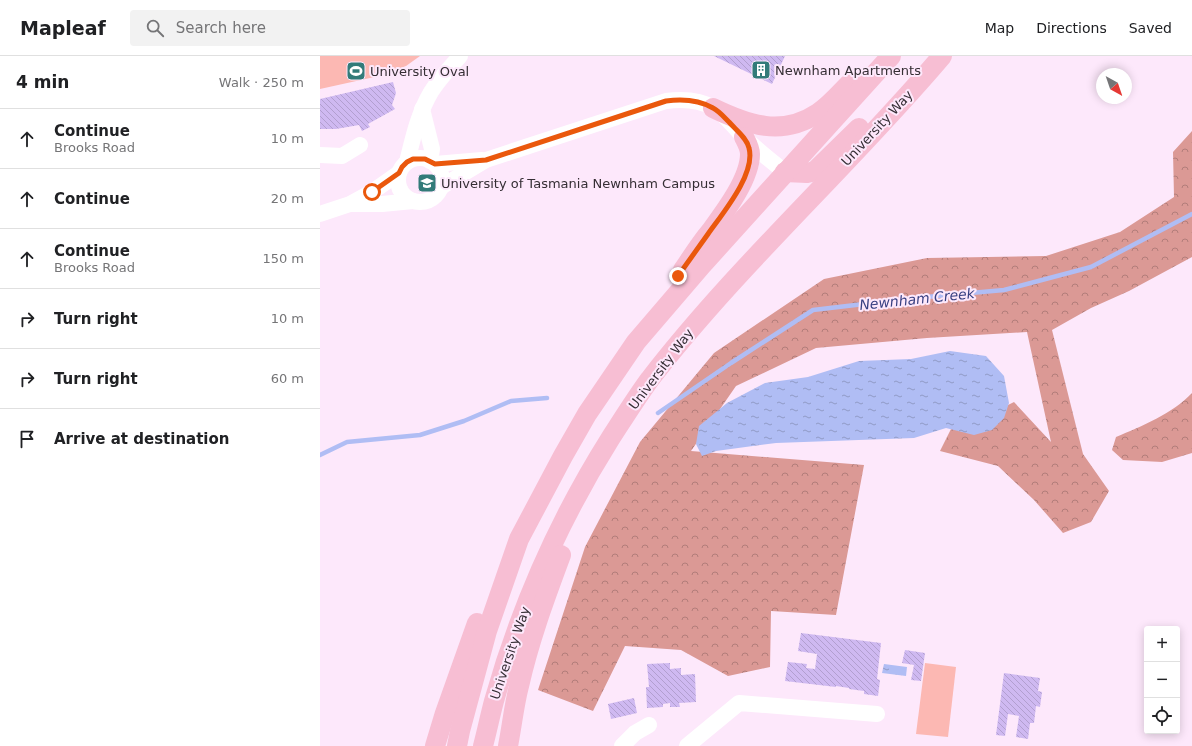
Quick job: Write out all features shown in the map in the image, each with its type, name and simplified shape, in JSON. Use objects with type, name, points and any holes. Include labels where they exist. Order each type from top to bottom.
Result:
[{"type":"main road","points":[[713,108],[737,120],[766,127],[795,124],[809,118],[824,108],[838,96],[877,56]]},
{"type":"main road","name":"University Way","points":[[457,746],[487,631],[519,539],[559,462],[587,414],[636,342],[785,172],[892,56]]},
{"type":"main road","points":[[785,172],[807,173],[818,169],[932,56]]},
{"type":"main road","name":"University Way","points":[[483,746],[494,701],[510,650],[538,577],[577,495],[623,418],[649,381],[705,312],[904,99],[942,56]]},
{"type":"main road","points":[[636,342],[678,276],[709,232],[724,214],[744,178],[748,167],[750,154],[744,138]]},
{"type":"main road","points":[[508,746],[519,687],[538,617],[574,522],[623,418]]},
{"type":"main road","points":[[435,746],[478,618],[493,584],[519,539]]},
{"type":"street","points":[[413,201],[402,193],[398,180],[421,114],[432,91],[460,56]]},
{"type":"street","points":[[441,187],[486,160],[666,101],[679,100],[700,103],[713,108],[721,114],[744,138],[785,172]]},
{"type":"street","points":[[350,204],[420,202],[433,198],[438,193],[441,187],[441,173],[432,162],[432,149],[421,114]]},
{"type":"street","points":[[320,155],[342,156],[360,145]]},
{"type":"street","points":[[320,214],[350,204],[372,192],[413,159],[420,158],[432,162],[486,160]]},
{"type":"street","points":[[687,746],[739,703],[877,714]]},
{"type":"street","points":[[622,746],[635,733],[649,725]]},
{"type":"green space","points":[[1192,131],[1192,257],[1129,291],[1091,308],[1052,330],[1083,454],[1109,491],[1091,522],[1063,533],[1034,500],[998,466],[940,451],[956,419],[994,412],[1014,402],[1051,442],[1027,332],[927,338],[816,348],[736,386],[691,451],[864,465],[836,615],[771,611],[770,667],[728,676],[681,650],[625,646],[593,711],[538,690],[585,547],[640,442],[714,353],[824,279],[927,258],[1046,256],[1120,232],[1174,197],[1173,152]]},
{"type":"green space","points":[[1192,393],[1192,453],[1162,462],[1123,460],[1112,450],[1116,437],[1146,424],[1166,413]]},
{"type":"shaded area","name":"University Oval","points":[[320,56],[420,56],[406,66],[379,76],[320,89]]},
{"type":"shaded area","points":[[925,663],[956,667],[948,737],[916,734]]},
{"type":"water","points":[[950,351],[986,356],[1004,376],[1009,403],[1004,418],[992,430],[974,435],[946,428],[914,438],[776,443],[716,451],[702,456],[696,444],[699,426],[727,403],[765,383],[808,377],[859,361],[911,359]]},
{"type":"water","points":[[884,664],[907,667],[906,676],[882,673]]},
{"type":"building","name":"Newnham Apartments","points":[[714,56],[785,56],[772,84]]},
{"type":"building","points":[[393,82],[396,93],[392,105],[395,109],[368,124],[370,127],[362,131],[359,125],[336,129],[320,129],[320,99]]},
{"type":"building","points":[[801,633],[881,643],[877,679],[880,680],[878,696],[864,694],[864,691],[849,688],[785,681],[788,662],[807,664],[806,668],[815,669],[817,654],[798,651]]},
{"type":"building","points":[[905,650],[925,653],[921,681],[911,680],[914,665],[902,663]]},
{"type":"building","points":[[670,663],[670,669],[681,668],[681,675],[695,674],[696,702],[679,703],[680,707],[670,707],[670,703],[663,704],[663,707],[647,708],[646,687],[649,687],[647,664]]},
{"type":"building","points":[[1004,673],[1040,678],[1038,691],[1042,692],[1040,707],[1036,706],[1034,723],[1030,723],[1028,739],[1016,737],[1019,716],[1008,714],[1005,736],[996,735]]},
{"type":"building","points":[[634,698],[637,713],[611,719],[608,704]]},
{"type":"waterway","name":"Newnham Creek","points":[[658,413],[731,363],[813,310],[915,298],[1004,290],[1091,267],[1192,214]]},
{"type":"waterway","name":"Newnham Creek","points":[[320,455],[347,442],[420,435],[464,421],[511,401],[547,398]]},
{"type":"place","name":"Newnham Apartments","points":[[761,70]]},
{"type":"place","name":"University Oval","points":[[356,71]]},
{"type":"place","name":"University of Tasmania Newnham Campus","points":[[427,183]]},
{"type":"route","points":[[372,192],[399,173],[402,167],[413,159],[425,159],[435,164],[486,160],[666,101],[679,100],[700,103],[713,108],[721,114],[744,138],[748,144],[750,154],[748,167],[736,194],[724,214],[709,232],[678,276]]}]
